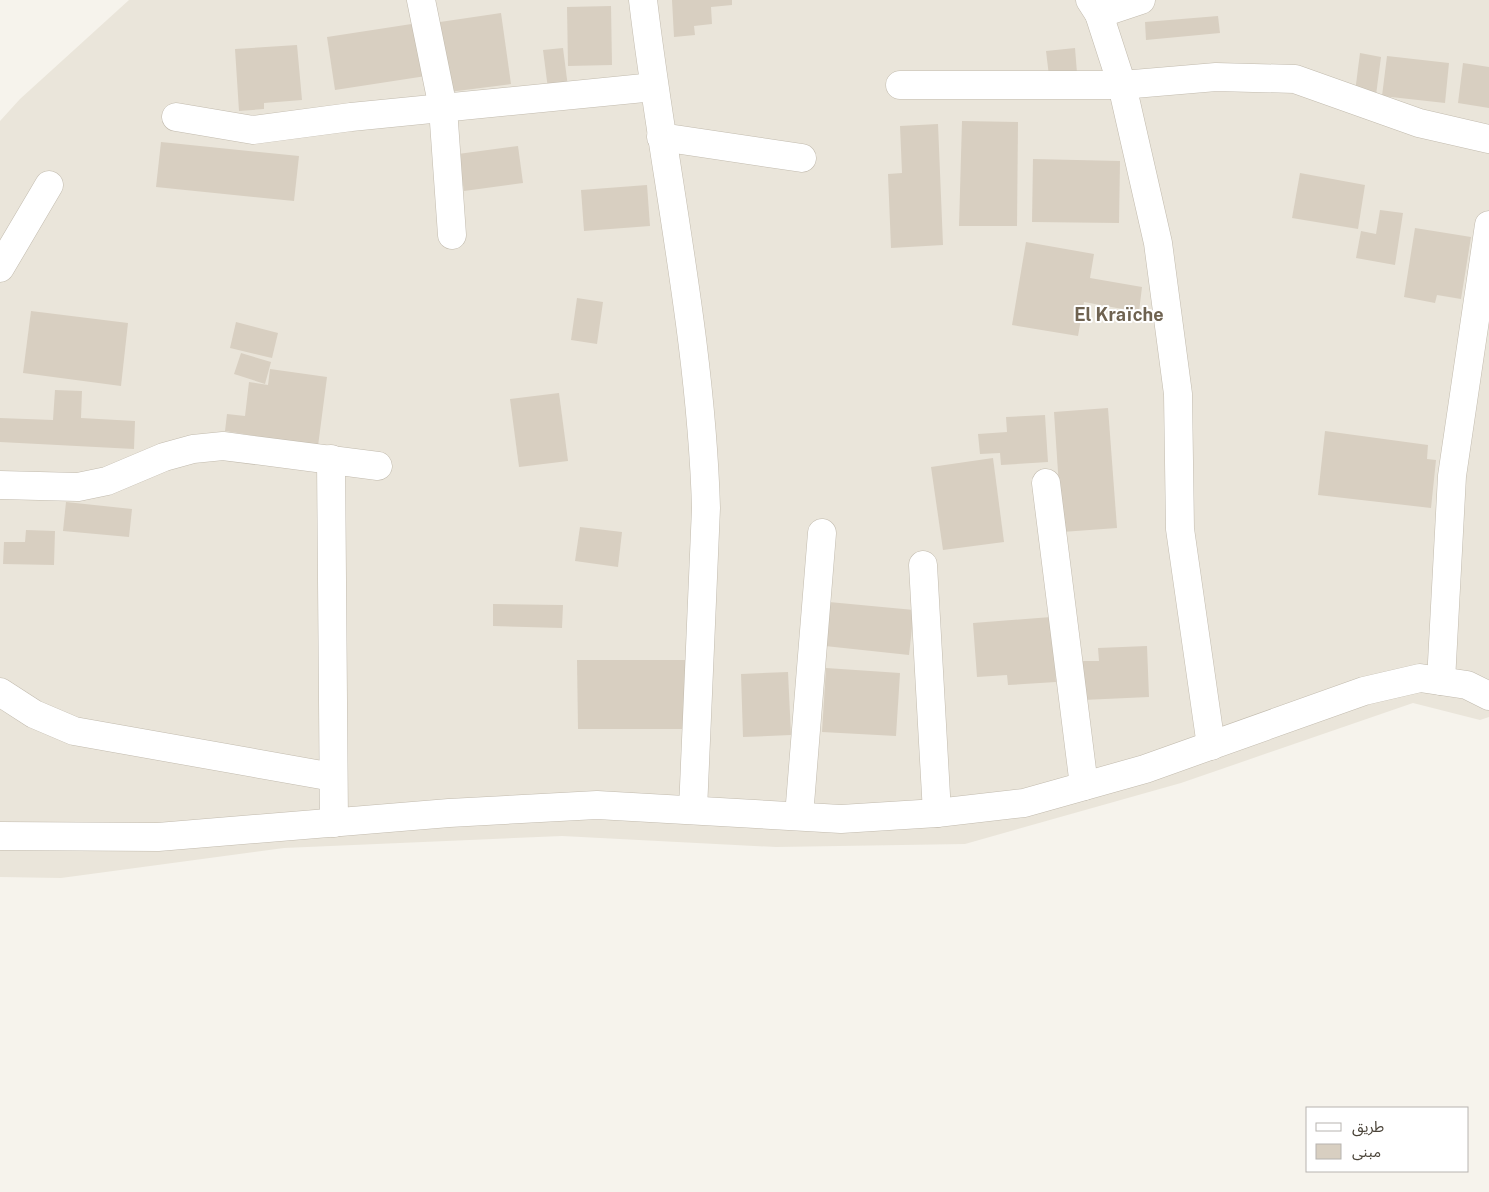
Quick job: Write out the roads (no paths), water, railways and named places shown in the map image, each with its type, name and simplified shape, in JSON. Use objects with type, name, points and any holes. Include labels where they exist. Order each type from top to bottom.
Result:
[{"type":"street","points":[[420,0],[442,108],[452,235]]},
{"type":"street","points":[[644,0],[654,87],[695,367],[705,461],[706,508],[693,810]]},
{"type":"street","points":[[1140,0],[1095,7],[1122,85],[1158,243],[1178,394],[1180,529],[1210,746]]},
{"type":"street","points":[[900,84],[1122,85],[1216,77],[1295,79],[1419,123],[1489,139]]},
{"type":"street","points":[[176,117],[253,130],[351,117],[654,87]]},
{"type":"street","points":[[662,137],[802,158]]},
{"type":"street","points":[[0,268],[49,185]]},
{"type":"street","points":[[1441,681],[1452,476],[1489,225]]},
{"type":"street","points":[[0,485],[78,487],[107,481],[164,457],[193,449],[223,446],[378,466]]},
{"type":"street","points":[[331,459],[334,823]]},
{"type":"street","points":[[1046,482],[1084,786]]},
{"type":"street","points":[[799,816],[822,533]]},
{"type":"street","points":[[923,565],[937,812]]},
{"type":"street","points":[[0,836],[158,838],[334,823],[597,805],[841,819],[1024,804],[1145,769],[1364,690],[1420,678],[1467,685],[1489,696]]},
{"type":"street","points":[[0,692],[34,714],[74,732],[333,777]]},
{"type":"district","name":"El Kraïche","points":[[1119,315]]}]
